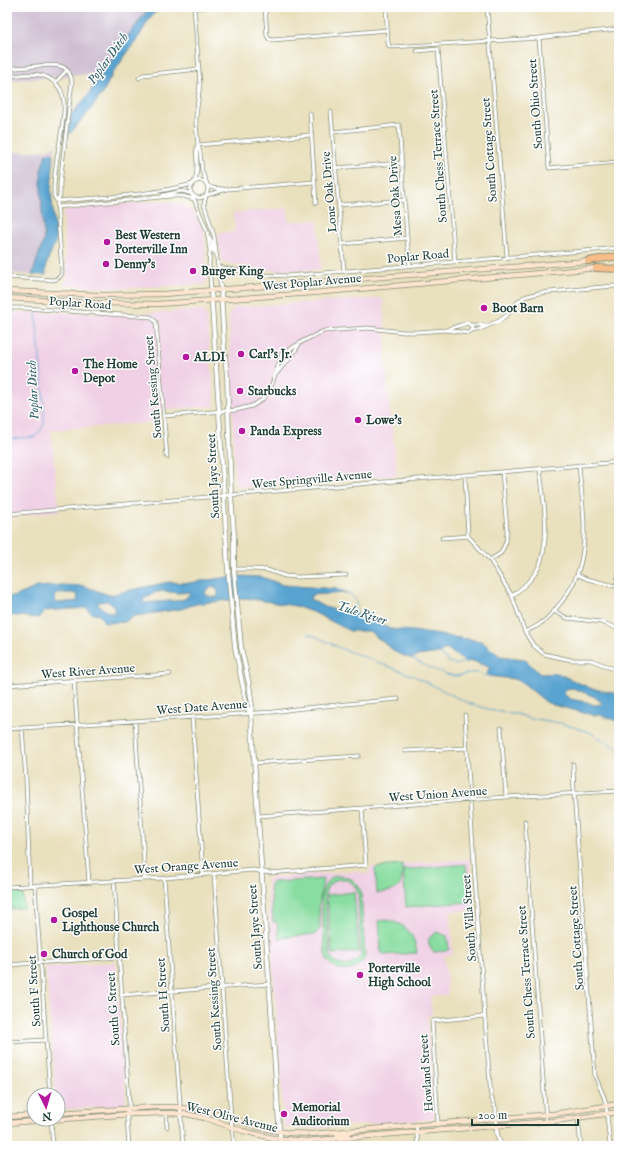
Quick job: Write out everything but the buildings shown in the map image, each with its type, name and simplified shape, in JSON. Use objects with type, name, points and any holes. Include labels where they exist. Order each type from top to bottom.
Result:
[{"type":"highway","points":[[588,261],[619,258]]},
{"type":"highway","points":[[596,268],[619,268]]},
{"type":"main road","name":"West Poplar Avenue","points":[[7,291],[110,295],[163,294],[588,261]]},
{"type":"main road","name":"West Poplar Avenue","points":[[7,298],[158,304],[222,300],[596,268]]},
{"type":"main road","name":"West Olive Avenue","points":[[66,1112],[100,1110],[166,1113],[181,1111],[205,1111],[253,1134],[298,1141],[316,1141],[546,1122],[578,1118],[619,1104]]},
{"type":"main road","name":"West Olive Avenue","points":[[66,1119],[84,1118],[160,1106],[205,1118],[297,1134],[311,1134],[607,1109],[619,1112]]},
{"type":"main road","points":[[84,1118],[85,1115],[93,1114],[100,1110]]},
{"type":"main road","points":[[7,1117],[26,1116]]},
{"type":"main road","name":"West Olive Avenue","points":[[7,1123],[26,1121]]},
{"type":"main road","points":[[316,1141],[323,1138],[346,1135],[353,1130]]},
{"type":"street","points":[[206,7],[194,7],[200,84],[196,116],[202,171],[208,185],[206,195]]},
{"type":"street","points":[[265,7],[267,36],[273,40],[387,30]]},
{"type":"street","points":[[386,7],[388,43],[391,47],[539,38],[619,30]]},
{"type":"street","name":"South Cottage Street","points":[[487,7],[507,257]]},
{"type":"street","name":"South Ohio Street","points":[[539,38],[549,168],[619,162]]},
{"type":"street","name":"South Chess Terrace Street","points":[[417,51],[438,49],[455,262]]},
{"type":"street","points":[[12,68],[54,65],[62,66],[72,77],[60,183],[60,195],[57,201],[57,207],[178,195],[194,199]]},
{"type":"street","points":[[28,67],[28,74]]},
{"type":"street","points":[[55,83],[67,70]]},
{"type":"street","points":[[139,78],[144,75],[199,70]]},
{"type":"street","points":[[12,76],[28,74],[41,75],[49,78],[55,83],[64,98],[63,118],[54,185],[54,196],[57,201]]},
{"type":"street","name":"Lone Oak Drive","points":[[331,112],[344,271]]},
{"type":"street","points":[[310,113],[310,135],[316,203]]},
{"type":"street","points":[[63,118],[68,119]]},
{"type":"street","name":"Mesa Oak Drive","points":[[333,132],[399,125],[410,266]]},
{"type":"street","points":[[198,144],[310,135]]},
{"type":"street","points":[[192,195],[190,189],[197,174],[196,153],[198,144]]},
{"type":"street","points":[[335,168],[402,163]]},
{"type":"street","points":[[57,201],[160,191],[193,183],[199,180],[216,188],[227,190]]},
{"type":"street","points":[[154,198],[176,191],[182,191],[199,198],[227,190],[314,182]]},
{"type":"street","name":"South Jaye Street","points":[[192,195],[205,223],[210,251],[209,264],[228,570],[235,647],[247,707],[251,713]]},
{"type":"street","name":"South Jaye Street","points":[[206,195],[204,204],[212,230],[222,300],[234,535],[234,570],[241,647],[252,706],[251,713],[254,763],[259,816],[280,1139]]},
{"type":"street","points":[[119,196],[119,201]]},
{"type":"street","points":[[339,205],[405,200]]},
{"type":"street","name":"Poplar Road","points":[[7,277],[53,280],[60,277],[62,272],[57,207]]},
{"type":"street","name":"South Jaye Street","points":[[208,236],[212,242],[212,251],[216,253]]},
{"type":"street","points":[[342,244],[407,238]]},
{"type":"street","name":"Poplar Road","points":[[218,267],[275,276],[287,276],[619,248]]},
{"type":"street","points":[[164,416],[246,408],[252,406],[262,400],[270,390],[281,356],[316,334],[332,330],[368,328],[417,332],[446,330],[468,333],[500,321],[524,297],[539,293],[613,286],[619,287]]},
{"type":"street","name":"Poplar Road","points":[[7,308],[151,317]]},
{"type":"street","name":"South Kessing Street","points":[[151,317],[156,322],[167,457]]},
{"type":"street","points":[[446,330],[463,326],[467,323],[471,325],[486,326]]},
{"type":"street","points":[[471,325],[472,331]]},
{"type":"street","points":[[463,326],[462,329],[464,332]]},
{"type":"street","points":[[276,374],[286,362],[290,361],[300,344]]},
{"type":"street","points":[[285,353],[288,353],[291,357]]},
{"type":"street","points":[[281,359],[283,362],[286,362]]},
{"type":"street","points":[[618,462],[619,472]]},
{"type":"street","name":"West Springville Avenue","points":[[7,514],[618,462]]},
{"type":"street","points":[[525,632],[541,624],[554,612],[567,596],[578,575],[582,559],[585,533],[579,465]]},
{"type":"street","points":[[512,596],[522,588],[537,570],[542,561],[546,529],[540,469]]},
{"type":"street","points":[[490,560],[501,553],[506,542],[507,530],[502,472]]},
{"type":"street","points":[[465,475],[468,536],[490,560],[512,596],[525,632],[533,645],[544,654],[571,660],[591,660],[619,671]]},
{"type":"street","points":[[442,538],[468,536]]},
{"type":"street","points":[[234,570],[267,570],[285,576],[297,577],[346,575]]},
{"type":"street","points":[[578,575],[587,579],[617,586],[619,572]]},
{"type":"street","points":[[554,612],[567,618],[600,622],[619,629]]},
{"type":"street","name":"West River Avenue","points":[[7,685],[170,674]]},
{"type":"street","points":[[74,681],[90,882]]},
{"type":"street","name":"West Date Avenue","points":[[7,729],[273,712],[398,699]]},
{"type":"street","name":"South Villa Street","points":[[465,715],[484,1016],[491,1097],[496,1109],[496,1118]]},
{"type":"street","points":[[192,718],[203,874]]},
{"type":"street","points":[[135,721],[145,879]]},
{"type":"street","points":[[22,728],[26,779],[30,886]]},
{"type":"street","points":[[501,728],[506,797]]},
{"type":"street","points":[[405,751],[467,748]]},
{"type":"street","points":[[254,763],[359,756]]},
{"type":"street","name":"South Cottage Street","points":[[573,764],[595,1076],[604,1097],[607,1109],[610,1146]]},
{"type":"street","name":"West Union Avenue","points":[[259,816],[619,790]]},
{"type":"street","name":"West Orange Avenue","points":[[7,887],[164,878],[253,870],[270,873],[366,865],[362,809]]},
{"type":"street","name":"South Chess Terrace Street","points":[[525,821],[546,1122]]},
{"type":"street","name":"South Kessing Street","points":[[214,874],[234,1146]]},
{"type":"street","name":"South H Street","points":[[164,878],[183,1146]]},
{"type":"street","name":"South G Street","points":[[114,880],[129,1111],[127,1118],[129,1146]]},
{"type":"street","name":"South F Street","points":[[35,886],[49,1087]]},
{"type":"street","points":[[7,964],[119,957]]},
{"type":"street","points":[[121,995],[269,984]]},
{"type":"street","name":"Howland Street","points":[[438,1123],[432,1021],[484,1016]]},
{"type":"street","points":[[7,1042],[46,1040]]},
{"type":"street","points":[[166,1113],[167,1127]]},
{"type":"street","points":[[496,1118],[497,1134],[501,1146]]},
{"type":"street","points":[[578,1118],[581,1146]]},
{"type":"street","points":[[416,1125],[418,1146]]},
{"type":"street","points":[[52,1127],[53,1146]]},
{"type":"street","points":[[280,1139],[280,1146]]},
{"type":"shaded area","points":[[7,7],[150,7],[102,73],[7,81]]},
{"type":"shaded area","points":[[56,145],[54,154],[46,154],[41,170],[44,239],[32,275],[7,273],[7,153],[46,150]]},
{"type":"shaded area","points":[[158,201],[174,202],[185,206],[194,213],[201,222],[204,231],[206,254],[206,283],[202,286],[200,284],[121,288],[63,285],[67,280],[63,215],[65,211],[68,209]]},
{"type":"shaded area","points":[[287,208],[289,222],[317,220],[321,269],[289,271],[270,270],[222,262],[217,233],[235,232],[233,213]]},
{"type":"shaded area","points":[[383,298],[386,337],[385,366],[397,475],[240,487],[235,484],[229,314],[235,307]]},
{"type":"shaded area","points":[[201,310],[206,314],[215,406],[158,410],[159,422],[51,430],[59,511],[7,517],[7,313],[156,313]]},
{"type":"shaded area","name":"Porterville High School","points":[[470,859],[473,910],[450,912],[453,955],[444,956],[448,995],[430,996],[432,1016],[427,1016],[435,1116],[433,1119],[320,1128],[287,1128],[284,1126],[267,881],[270,878],[359,871],[362,874],[368,874],[370,867]]},
{"type":"shaded area","points":[[116,962],[126,1101],[123,1105],[66,1109],[66,1087],[55,1087],[47,968]]},
{"type":"green space","points":[[466,864],[470,902],[406,907],[403,870]]},
{"type":"green space","points":[[402,865],[402,879],[398,887],[391,891],[377,893],[375,869],[377,867]]},
{"type":"green space","points":[[335,876],[344,876],[351,879],[357,884],[361,891],[365,955],[362,962],[357,967],[345,970],[332,966],[325,953],[321,898],[325,885]],"holes":[[[340,879],[347,880],[352,883],[358,894],[361,954],[354,962],[346,965],[337,963],[330,955],[325,897],[326,890],[329,885]]]},
{"type":"green space","points":[[323,879],[319,906],[320,928],[316,934],[279,938],[277,922],[273,922],[270,884],[273,882]]},
{"type":"green space","points":[[23,892],[24,908],[7,909],[7,893]]},
{"type":"green space","points":[[354,892],[359,952],[332,954],[327,895]]},
{"type":"green space","points":[[385,920],[404,926],[408,930],[414,940],[417,953],[385,955],[381,952],[379,921]]},
{"type":"green space","points":[[437,932],[447,936],[449,949],[446,951],[433,952],[429,944],[429,938]]},
{"type":"water","points":[[150,7],[160,7],[148,21],[113,73],[102,94],[68,136],[71,115],[88,95],[127,37]]},
{"type":"water","points":[[46,153],[54,154],[51,191],[56,240],[48,260],[46,275],[32,275],[44,239],[41,170]]},
{"type":"water","points":[[235,576],[262,577],[283,585],[336,589],[347,593],[312,595],[310,599],[324,607],[372,618],[390,629],[481,641],[500,656],[525,659],[540,674],[557,673],[590,688],[619,694],[619,722],[601,715],[593,715],[553,705],[546,702],[523,683],[514,679],[488,676],[487,673],[489,667],[474,661],[465,662],[449,650],[442,650],[440,653],[417,656],[412,659],[397,653],[369,631],[350,631],[315,613],[295,606],[246,598],[196,604],[181,609],[135,616],[124,622],[105,623],[98,614],[93,614],[86,608],[45,611],[39,618],[7,615],[7,597],[16,596],[37,587],[62,585],[84,586],[109,595],[168,582],[188,583]],"holes":[[[212,587],[218,590],[218,597],[211,597],[205,594],[207,590]],[[163,591],[178,593],[191,592],[185,599],[142,603],[145,598],[151,596],[153,593]],[[57,594],[77,594],[78,601],[56,603],[55,597]],[[107,601],[113,605],[115,612],[103,609],[97,604]],[[573,688],[595,697],[603,704],[594,705],[587,702],[570,699],[564,694],[566,689]]]},
{"type":"waterway","name":"Poplar Ditch","points":[[7,439],[34,437],[40,432],[44,424],[44,405],[36,313]]},
{"type":"waterway","name":"Tule River","points":[[347,593],[351,594],[355,599],[357,616]]},
{"type":"waterway","points":[[308,634],[340,648],[414,676],[471,704],[510,714],[517,714],[531,719],[560,723],[589,732],[619,749]]},
{"type":"waterway","points":[[439,653],[450,663],[452,662],[455,665],[465,662]]},
{"type":"waterway","points":[[412,658],[440,672],[456,676],[470,673],[478,673],[484,676],[488,675]]},
{"type":"place","name":"Best Western Porterville Inn","points":[[107,242]]},
{"type":"place","name":"Denny's","points":[[106,264]]},
{"type":"place","name":"Burger King","points":[[193,271]]},
{"type":"place","name":"Boot Barn","points":[[484,308]]},
{"type":"place","name":"Carl's Jr.","points":[[241,354]]},
{"type":"place","name":"ALDI","points":[[186,357]]},
{"type":"place","name":"The Home Depot","points":[[75,371]]},
{"type":"place","name":"Starbucks","points":[[240,391]]},
{"type":"place","name":"Lowe's","points":[[358,420]]},
{"type":"place","name":"Panda Express","points":[[242,431]]},
{"type":"place","name":"Gospel Lighthouse Church","points":[[54,920]]},
{"type":"place","name":"Church of God","points":[[44,954]]},
{"type":"place","name":"Porterville High School","points":[[360,975]]},
{"type":"place","name":"Memorial Auditorium","points":[[284,1114]]}]
